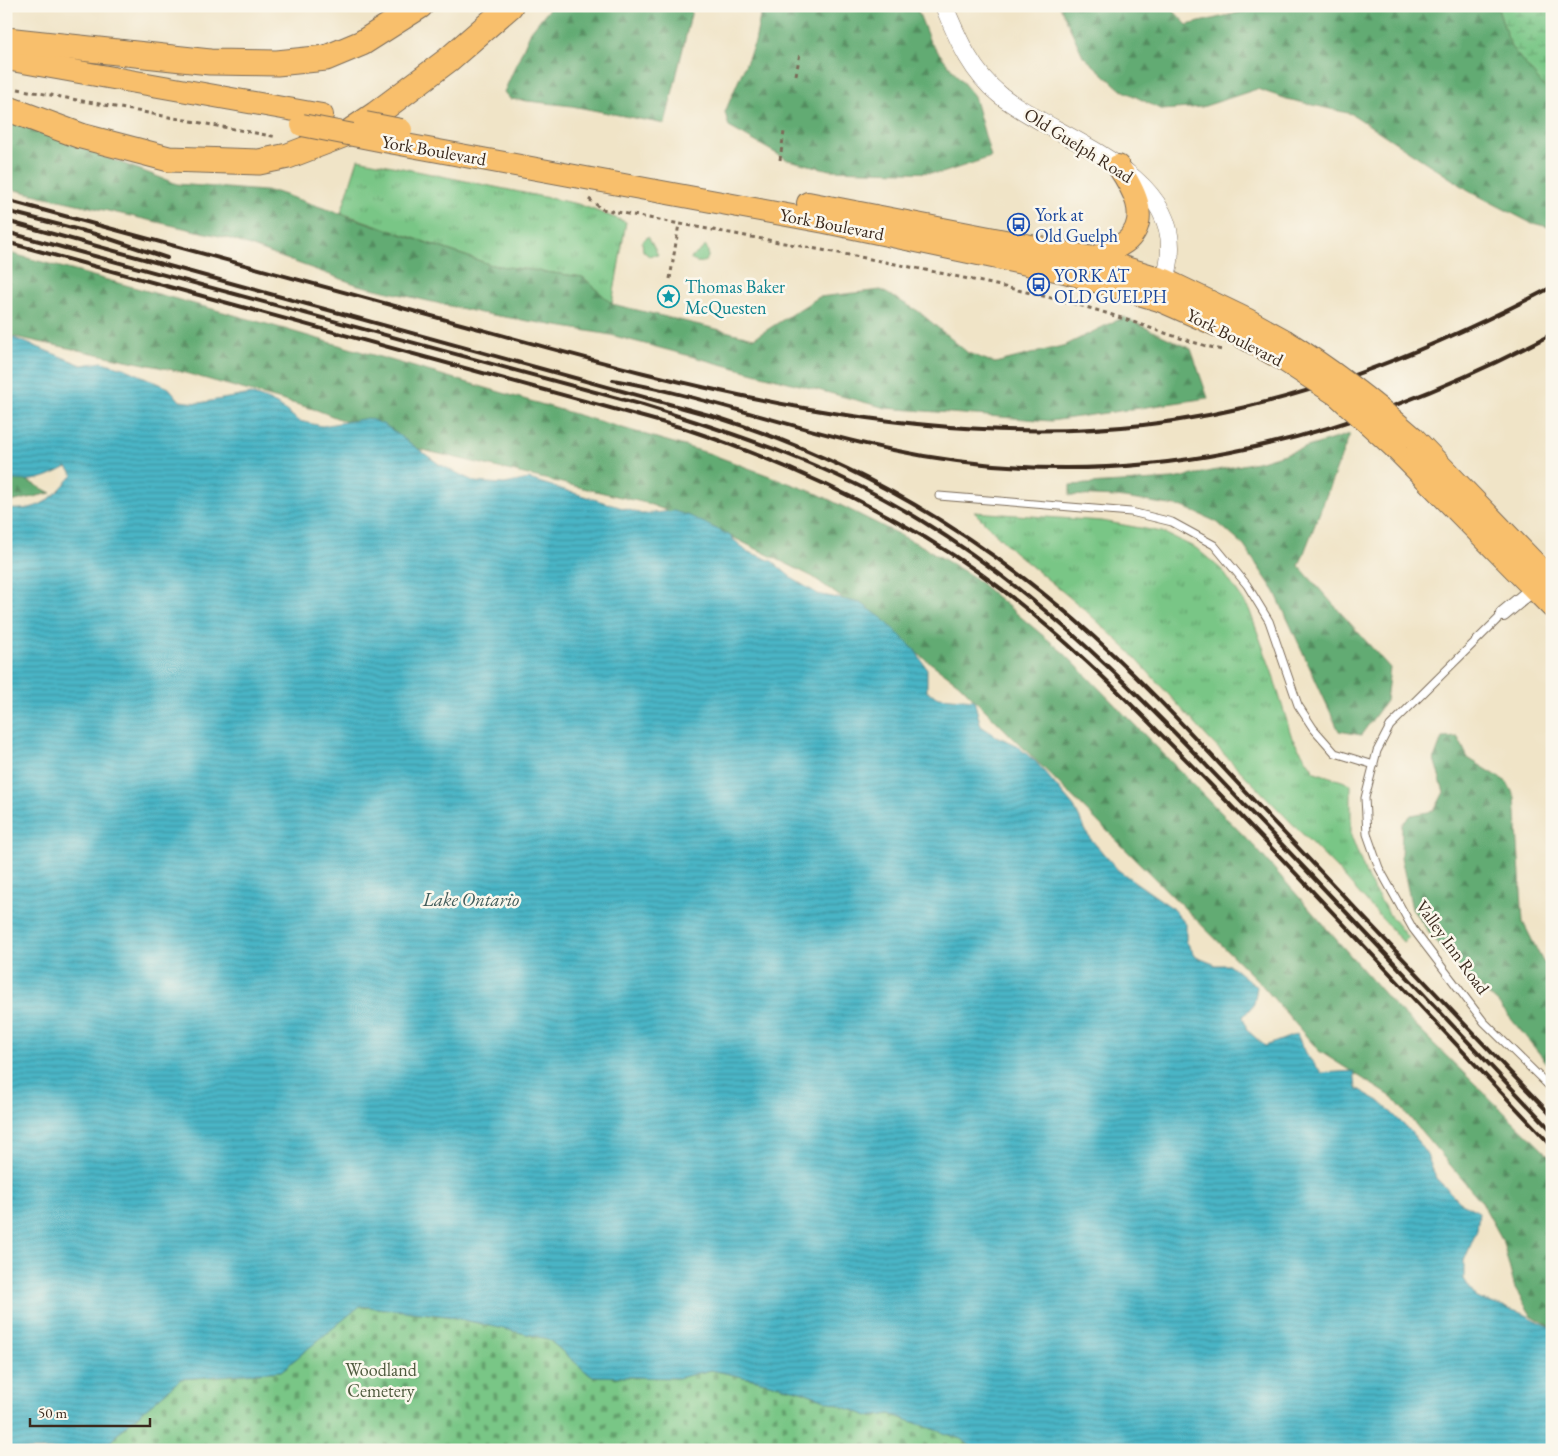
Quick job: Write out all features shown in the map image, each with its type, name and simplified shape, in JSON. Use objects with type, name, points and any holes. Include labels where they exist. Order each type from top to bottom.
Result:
[{"type":"highway","points":[[6,40],[210,62],[277,63],[326,58],[353,47],[420,6]]},
{"type":"highway","points":[[9,90],[81,136],[169,159],[259,162],[288,156],[348,133],[448,60],[510,6]]},
{"type":"main road","name":"York Boulevard","points":[[6,59],[322,115],[393,135],[1015,260],[1065,272],[1162,290]]},
{"type":"main road","name":"York Boulevard","points":[[9,90],[393,135],[828,207],[1093,258],[1162,290],[1239,335],[1283,350],[1337,395],[1405,444],[1544,582],[1552,607]]},
{"type":"main road","points":[[1093,258],[1126,241],[1137,223],[1139,213],[1134,190],[1118,166]]},
{"type":"street","name":"Old Guelph Road","points":[[944,6],[964,54],[999,95],[1118,166],[1149,191],[1162,208],[1168,228],[1170,248],[1162,290]]},
{"type":"street","name":"Valley Inn Road","points":[[1503,614],[1544,582]]},
{"type":"lane","points":[[939,496],[1132,512],[1172,522],[1214,545],[1247,585],[1269,621],[1298,705],[1313,728],[1335,753],[1374,764]]},
{"type":"lane","name":"Valley Inn Road","points":[[1503,614],[1390,726],[1377,751],[1365,798],[1368,834],[1379,868],[1413,929],[1484,1022],[1552,1089]]},
{"type":"path","points":[[796,75],[800,52]]},
{"type":"path","points":[[9,90],[283,138]]},
{"type":"path","points":[[780,160],[784,132]]},
{"type":"path","points":[[585,196],[602,209],[898,264],[1076,304],[1194,343],[1230,352]]},
{"type":"path","points":[[670,279],[679,224]]},
{"type":"green space","points":[[551,6],[693,6],[665,124],[572,106],[510,99],[504,92],[531,31]]},
{"type":"green space","points":[[762,6],[916,6],[930,42],[974,96],[991,157],[942,173],[830,170],[788,160],[729,127],[725,112],[755,42]]},
{"type":"green space","points":[[1060,6],[1169,6],[1187,25],[1267,6],[1497,6],[1511,47],[1552,96],[1552,228],[1529,222],[1473,193],[1352,114],[1287,99],[1257,89],[1202,107],[1162,110],[1120,89],[1083,56]]},
{"type":"green space","points":[[1497,6],[1552,6],[1552,96],[1511,47]]},
{"type":"green space","points":[[6,119],[177,184],[276,192],[492,265],[583,277],[612,304],[754,338],[819,297],[881,290],[918,311],[968,353],[995,363],[1066,345],[1123,317],[1191,349],[1208,398],[1051,421],[886,408],[611,335],[481,313],[358,285],[228,238],[6,188]]},
{"type":"green space","points":[[358,159],[578,204],[626,222],[612,304],[583,277],[492,265],[341,213]]},
{"type":"green space","points":[[648,236],[658,255],[649,256],[643,251],[642,242]]},
{"type":"green space","points":[[706,246],[708,255],[706,261],[699,262],[690,259]]},
{"type":"green space","points":[[6,252],[274,326],[708,453],[818,494],[922,546],[972,576],[1065,654],[1254,846],[1394,1005],[1552,1159],[1552,1327],[1531,1315],[1515,1289],[1502,1239],[1481,1201],[1392,1097],[1319,1051],[1261,984],[958,683],[813,577],[712,527],[646,503],[406,446],[317,410],[178,371],[6,335]]},
{"type":"green space","points":[[1350,434],[1299,566],[1390,668],[1386,701],[1361,735],[1339,731],[1275,592],[1244,546],[1217,522],[1183,507],[1117,497],[1070,495],[1070,485],[1173,479],[1261,461]]},
{"type":"green space","points":[[6,470],[51,493],[6,503]]},
{"type":"green space","points":[[974,512],[1102,521],[1162,532],[1196,548],[1222,570],[1249,609],[1272,672],[1292,738],[1315,772],[1351,784],[1351,835],[1368,880],[1389,914],[1408,938],[1403,942],[1338,870],[1209,739],[1129,651],[1084,609],[1013,551]]},
{"type":"green space","points":[[1458,737],[1468,758],[1507,782],[1515,797],[1523,922],[1543,962],[1552,968],[1552,1069],[1498,1003],[1445,954],[1412,909],[1401,857],[1402,824],[1411,815],[1434,811],[1444,792],[1434,759],[1442,738]]},
{"type":"green space","name":"Woodland Cemetery","points":[[359,1306],[447,1316],[548,1339],[591,1376],[678,1378],[711,1370],[757,1380],[801,1391],[871,1417],[890,1414],[961,1439],[976,1450],[103,1450],[123,1428],[181,1379],[281,1371]]},
{"type":"water","name":"Lake Ontario","points":[[12,337],[82,365],[102,362],[124,368],[169,388],[180,401],[199,403],[251,394],[277,404],[299,421],[322,426],[368,418],[385,425],[439,464],[475,482],[504,484],[529,479],[642,514],[674,511],[690,516],[729,535],[746,551],[772,561],[793,579],[818,594],[861,603],[882,618],[915,650],[927,669],[927,692],[939,697],[974,700],[981,726],[996,736],[1015,744],[1036,762],[1074,807],[1089,837],[1118,870],[1171,907],[1186,924],[1186,941],[1196,957],[1216,965],[1230,965],[1257,987],[1254,1004],[1243,1017],[1247,1030],[1265,1046],[1297,1034],[1305,1053],[1322,1073],[1354,1071],[1356,1088],[1379,1101],[1411,1132],[1427,1155],[1436,1178],[1460,1202],[1479,1212],[1477,1230],[1464,1261],[1464,1279],[1476,1298],[1524,1314],[1552,1328],[1552,1450],[976,1450],[961,1439],[890,1414],[871,1417],[801,1391],[757,1380],[711,1370],[678,1378],[591,1376],[548,1339],[447,1316],[360,1306],[281,1371],[181,1379],[123,1428],[103,1450],[6,1450],[6,509],[37,506],[58,491],[73,475],[67,467],[38,479],[6,479],[6,342]]},
{"type":"railway","points":[[6,200],[554,349],[720,391],[803,408],[888,421],[972,429],[1057,430],[1143,425],[1197,417],[1250,406],[1302,392],[1405,356],[1504,312],[1552,287]]},
{"type":"railway","points":[[6,211],[95,234],[167,258]]},
{"type":"railway","points":[[6,221],[716,417],[766,434],[814,454],[906,500],[951,527],[993,556],[1035,587],[1101,643],[1175,717],[1552,1116]]},
{"type":"railway","points":[[6,232],[643,405],[715,428],[822,468],[856,484],[922,521],[968,551],[1012,584],[1093,653],[1132,690],[1208,767],[1552,1131]]},
{"type":"railway","points":[[6,242],[683,428],[799,472],[874,508],[946,550],[1012,597],[1099,673],[1252,828],[1552,1146]]},
{"type":"railway","points":[[613,380],[682,395],[853,441],[888,449],[976,463],[1062,468],[1146,464],[1230,452],[1312,433],[1393,406],[1473,373],[1552,334]]},
{"type":"place","name":"York at Old Guelph","points":[[1019,224]]},
{"type":"place","name":"YORK AT OLD GUELPH","points":[[1038,285]]},
{"type":"place","name":"Thomas Baker McQuesten","points":[[669,296]]}]
